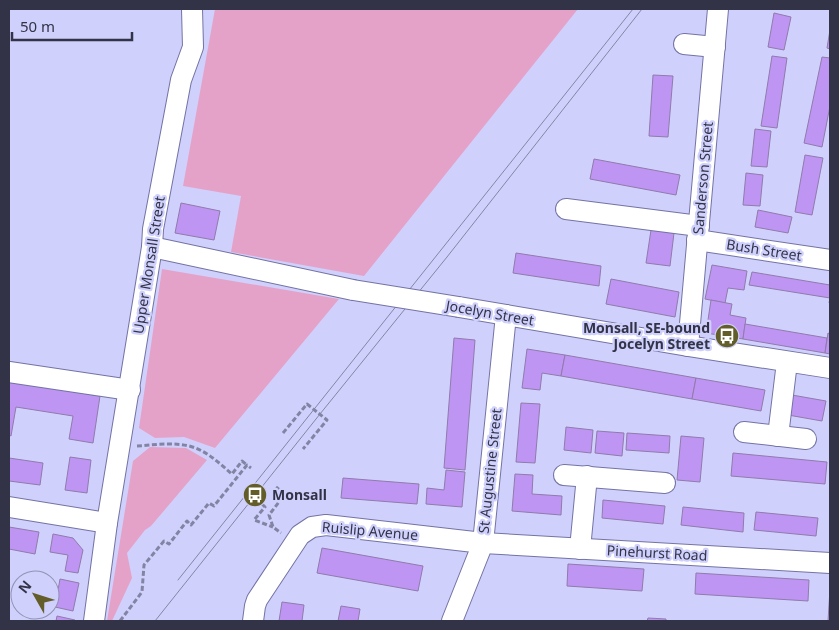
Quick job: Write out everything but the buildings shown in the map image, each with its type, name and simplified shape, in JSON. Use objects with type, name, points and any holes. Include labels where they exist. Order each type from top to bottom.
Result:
[{"type":"street","name":"Upper Monsall Street","points":[[94,621],[107,523],[130,390],[152,247],[153,229],[181,80],[193,47],[192,9]]},
{"type":"street","name":"Sanderson Street","points":[[688,346],[718,9]]},
{"type":"street","points":[[684,44],[715,47]]},
{"type":"street","name":"Bush Street","points":[[566,209],[830,260]]},
{"type":"street","name":"Jocelyn Street","points":[[152,247],[353,290],[830,368]]},
{"type":"street","name":"St Augustine Street","points":[[452,621],[483,543],[506,315]]},
{"type":"street","points":[[778,436],[787,362]]},
{"type":"street","points":[[9,372],[130,390]]},
{"type":"street","points":[[744,432],[806,439]]},
{"type":"street","points":[[564,475],[665,483]]},
{"type":"street","points":[[580,549],[587,476]]},
{"type":"street","points":[[9,507],[107,523]]},
{"type":"street","name":"Ruislip Avenue","points":[[253,621],[255,606],[261,592],[300,535],[312,527],[326,524],[483,543]]},
{"type":"street","name":"Pinehurst Road","points":[[483,543],[830,563]]},
{"type":"path","points":[[283,433],[307,404],[320,414],[327,420],[303,449]]},
{"type":"path","points":[[120,447],[174,444],[188,446],[205,453],[232,474],[242,461],[251,468]]},
{"type":"path","points":[[120,621],[142,592],[144,565],[164,541],[169,544],[187,521],[191,525],[209,503],[214,506],[247,465]]},
{"type":"path","points":[[269,515],[285,494],[276,487]]},
{"type":"path","points":[[262,504],[265,507],[254,520],[273,527]]},
{"type":"shaded area","points":[[215,9],[578,9],[364,276],[231,252],[241,196],[183,186]]},
{"type":"shaded area","points":[[162,269],[339,299],[215,448],[184,437],[155,438],[139,428]]},
{"type":"shaded area","points":[[150,447],[186,448],[207,460],[127,553],[132,578],[112,621],[107,621],[133,461]]},
{"type":"tram line","points":[[178,580],[633,9]]},
{"type":"tram line","points":[[155,621],[447,257],[642,9]]},
{"type":"place","name":"Monsall, SE-bound Jocelyn Street","points":[[727,336]]},
{"type":"place","name":"Monsall","points":[[255,495]]}]
